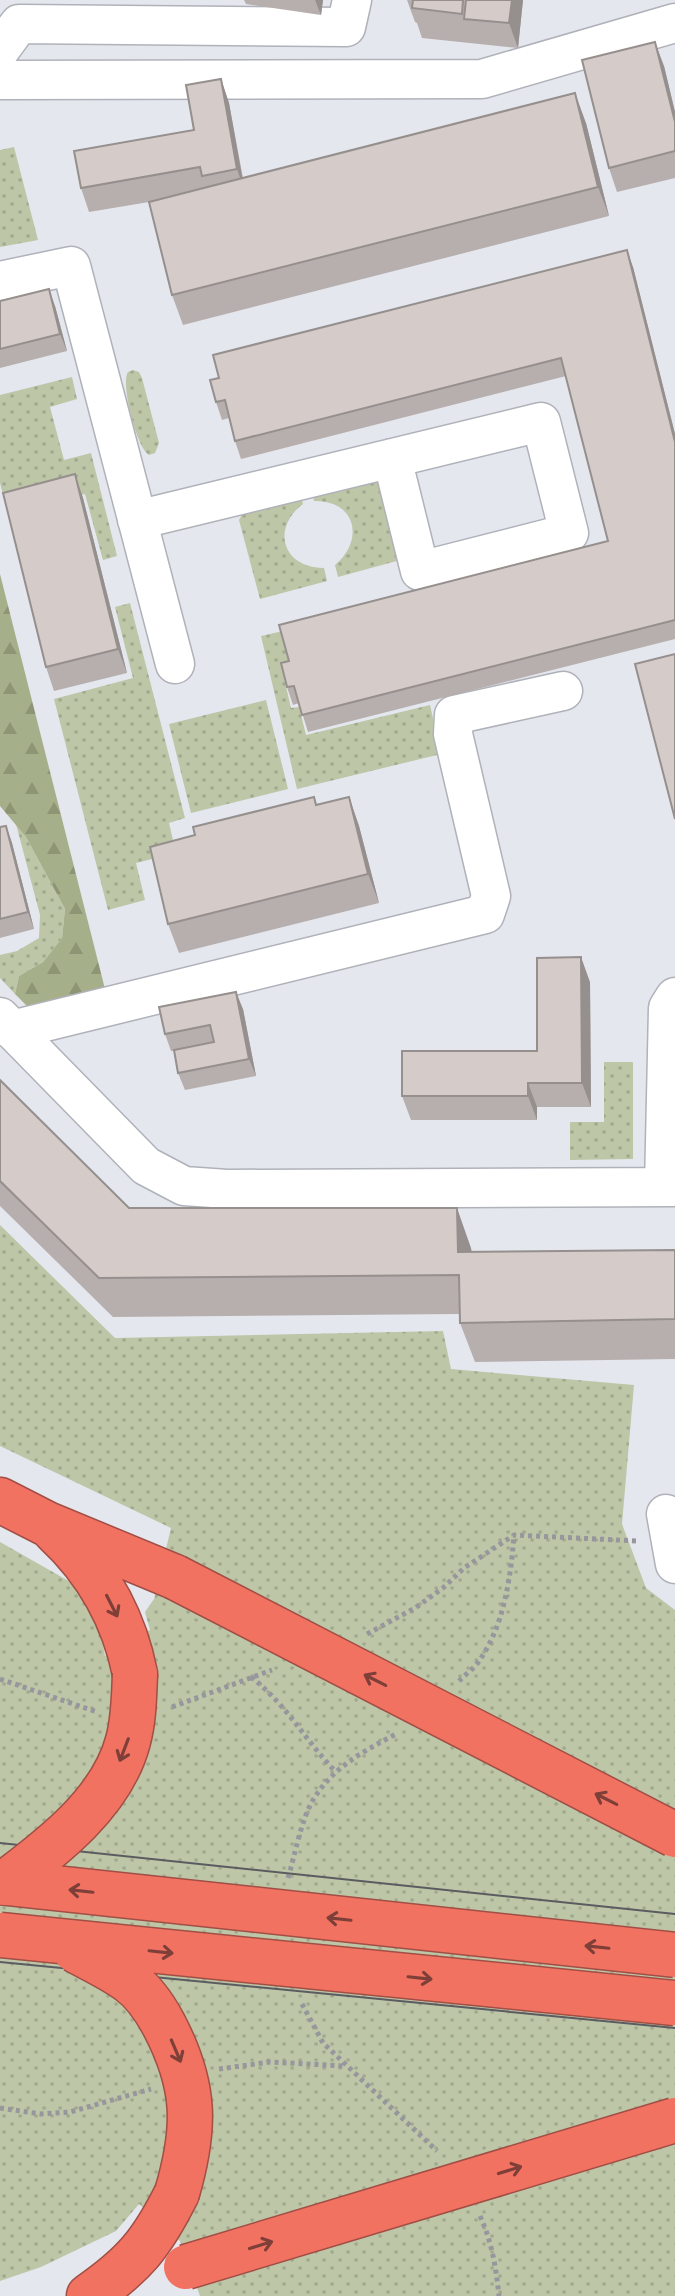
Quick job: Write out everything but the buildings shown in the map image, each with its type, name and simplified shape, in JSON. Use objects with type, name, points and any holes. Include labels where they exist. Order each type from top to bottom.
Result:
[{"type":"highway","points":[[0,1500],[47,1524],[175,1577],[675,1835]]},
{"type":"highway","points":[[2,1882],[43,1854],[92,1806],[113,1776],[128,1743],[134,1710],[135,1674],[129,1642],[100,1584],[86,1564],[47,1524]]},
{"type":"highway","points":[[2,1882],[675,1955]]},
{"type":"highway","points":[[0,1935],[675,2003]]},
{"type":"highway","points":[[63,1943],[131,1982],[157,2012],[176,2047],[188,2082],[191,2121],[187,2157],[177,2193],[144,2249],[123,2273],[89,2296]]},
{"type":"highway","points":[[97,2296],[675,2120]]},
{"type":"street","points":[[0,50],[19,24],[174,13],[346,27],[352,0]]},
{"type":"street","points":[[0,80],[482,79],[675,23]]},
{"type":"street","points":[[0,281],[71,266],[175,664]]},
{"type":"street","points":[[137,520],[392,458],[541,422],[569,533],[420,571],[392,458]]},
{"type":"street","points":[[6,1023],[485,914],[491,896],[453,734],[454,715],[563,691]]},
{"type":"street","points":[[6,1023],[146,1166],[184,1186],[227,1189],[670,1187],[668,1008],[675,997]]},
{"type":"street","points":[[666,1514],[675,1564]]},
{"type":"path","points":[[251,1677],[274,1695],[335,1771]]},
{"type":"green space","points":[[14,147],[38,240],[0,247],[0,150]]},
{"type":"green space","points":[[128,372],[139,372],[142,378],[159,443],[155,453],[149,455],[135,429],[128,402],[126,378]]},
{"type":"green space","points":[[72,377],[77,399],[50,407],[64,460],[91,453],[117,556],[103,560],[85,494],[8,514],[0,483],[0,395]]},
{"type":"green space","points":[[377,474],[404,559],[338,577],[335,565],[350,544],[352,523],[339,507],[314,501],[311,490]]},
{"type":"green space","points":[[300,493],[303,504],[287,524],[286,545],[298,561],[324,568],[327,581],[260,599],[239,520],[245,509]]},
{"type":"green space","points":[[0,574],[106,993],[32,1011],[15,994],[19,976],[43,962],[62,938],[65,909],[26,837],[0,806]]},
{"type":"green space","points":[[130,603],[185,818],[169,823],[176,853],[136,863],[145,900],[108,910],[54,699],[133,678],[115,607]]},
{"type":"green space","points":[[292,629],[294,636],[283,639],[292,675],[284,678],[291,708],[299,707],[306,735],[430,705],[441,754],[297,789],[261,636]]},
{"type":"green space","points":[[266,700],[288,789],[191,813],[169,724]]},
{"type":"green space","points":[[16,824],[65,909],[62,938],[43,962],[19,976],[15,994],[0,978],[0,955],[17,951],[39,938],[40,915]]},
{"type":"green space","points":[[604,1062],[633,1062],[633,1159],[570,1160],[570,1122],[604,1122]]},
{"type":"green space","points":[[0,1225],[115,1338],[443,1331],[451,1369],[634,1385],[622,1524],[646,1588],[675,1610],[675,2296],[200,2296],[180,2241],[139,2204],[116,2231],[41,2267],[0,2281],[0,1542],[74,1584],[99,1622],[105,1656],[150,1630],[145,1612],[154,1599],[171,1528],[0,1446]]},
{"type":"tram line","points":[[0,1843],[675,1914]]},
{"type":"tram line","points":[[0,1962],[675,2028]]}]
